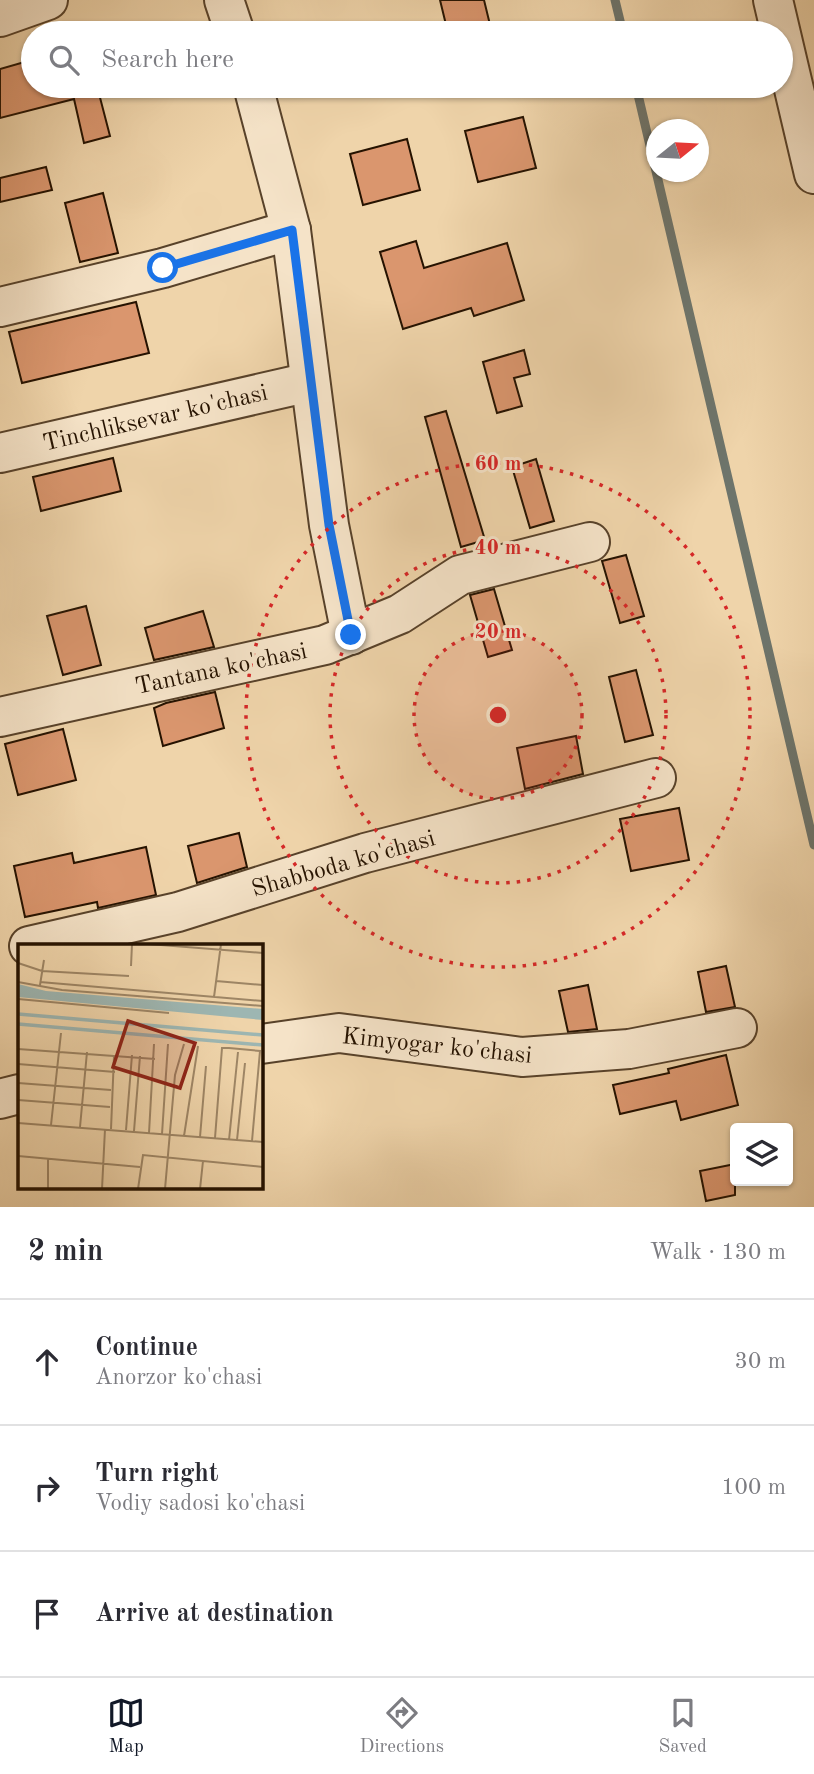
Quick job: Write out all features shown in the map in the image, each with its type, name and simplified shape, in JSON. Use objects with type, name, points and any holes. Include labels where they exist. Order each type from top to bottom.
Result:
[{"type":"street","points":[[0,17],[48,0]]},
{"type":"street","points":[[224,0],[231,21]]},
{"type":"street","points":[[773,0],[778,21]]},
{"type":"street","points":[[793,85],[814,174]]},
{"type":"street","points":[[256,98],[292,230],[329,525],[351,635]]},
{"type":"street","points":[[0,307],[163,268],[292,230]]},
{"type":"street","name":"Tinchliksevar ko'chasi","points":[[0,453],[310,382]]},
{"type":"street","name":"Tantana ko'chasi","points":[[0,716],[325,645],[400,614],[460,575],[590,541]]},
{"type":"street","name":"Shabboda ko'chasi","points":[[38,944],[178,912],[365,853],[656,778]]},
{"type":"street","points":[[0,953],[18,948]]},
{"type":"street","name":"Kimyogar ko'chasi","points":[[262,1044],[339,1033],[522,1057],[629,1049],[737,1028]]},
{"type":"street","points":[[0,1099],[18,1094]]},
{"type":"building","points":[[440,0],[484,0],[489,21],[445,21]]},
{"type":"building","points":[[21,63],[21,98],[100,98],[110,136],[84,143],[74,99],[0,118],[0,69]]},
{"type":"building","points":[[523,117],[536,168],[478,182],[465,131]]},
{"type":"building","points":[[407,139],[420,190],[363,205],[350,154]]},
{"type":"building","points":[[46,167],[52,190],[0,202],[0,178]]},
{"type":"building","points":[[103,193],[118,253],[80,262],[65,203]]},
{"type":"building","points":[[416,241],[424,268],[507,243],[524,300],[474,316],[471,308],[403,329],[380,252]]},
{"type":"building","points":[[136,302],[149,353],[22,383],[9,332]]},
{"type":"building","points":[[524,350],[530,374],[514,378],[522,406],[497,413],[483,362]]},
{"type":"building","points":[[446,411],[485,540],[461,547],[425,417]]},
{"type":"building","points":[[113,458],[121,491],[41,511],[33,477]]},
{"type":"building","points":[[536,459],[554,521],[530,528],[512,467]]},
{"type":"building","points":[[626,555],[644,616],[620,623],[602,561]]},
{"type":"building","points":[[494,589],[512,650],[488,657],[470,595]]},
{"type":"building","points":[[86,606],[101,665],[63,675],[47,616]]},
{"type":"building","points":[[203,611],[214,647],[154,660],[145,628]]},
{"type":"building","points":[[636,670],[653,735],[625,742],[609,677]]},
{"type":"building","points":[[215,692],[224,728],[163,746],[154,708]]},
{"type":"building","points":[[63,729],[76,780],[18,795],[5,744]]},
{"type":"building","points":[[576,736],[583,774],[525,789],[517,748]]},
{"type":"building","points":[[679,808],[689,860],[631,871],[620,819]]},
{"type":"building","points":[[239,833],[247,867],[197,883],[188,846]]},
{"type":"building","points":[[146,847],[156,895],[98,908],[97,902],[25,917],[14,866],[72,853],[74,863]]},
{"type":"building","points":[[726,966],[735,1007],[706,1012],[698,972]]},
{"type":"building","points":[[588,985],[597,1029],[568,1032],[559,991]]},
{"type":"building","points":[[726,1055],[738,1105],[681,1120],[676,1101],[620,1114],[613,1085],[669,1073],[668,1069]]},
{"type":"building","points":[[730,1165],[730,1186],[735,1186],[735,1195],[706,1201],[700,1171]]},
{"type":"waterway","points":[[615,0],[620,21]]},
{"type":"waterway","points":[[639,98],[814,845]]},
{"type":"route","points":[[163,268],[292,230],[329,525],[351,635]]}]
